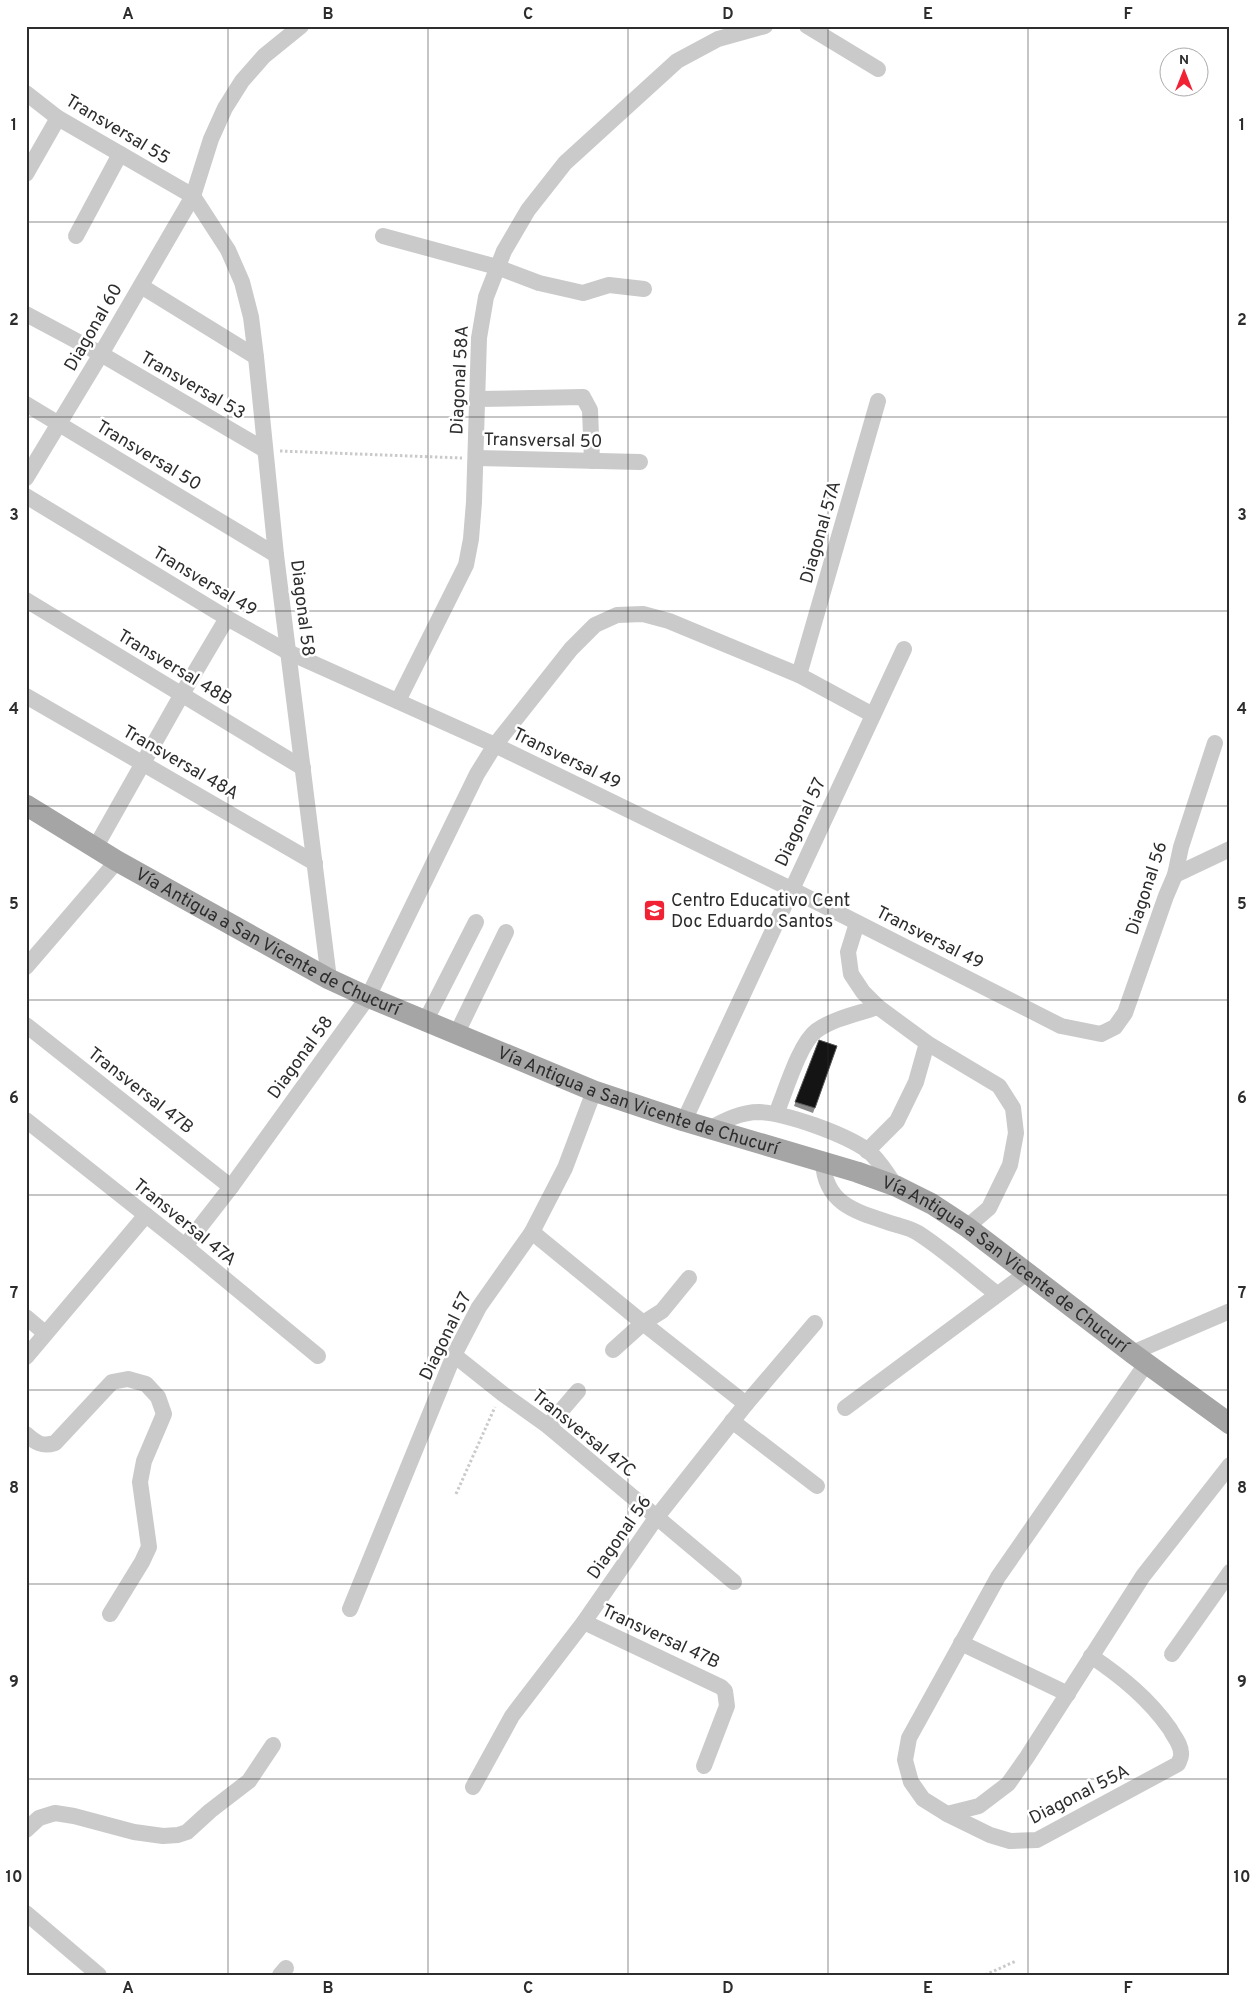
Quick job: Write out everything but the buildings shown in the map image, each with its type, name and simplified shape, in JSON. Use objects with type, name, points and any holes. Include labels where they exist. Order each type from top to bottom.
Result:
[{"type":"main road","name":"Vía Antigua a San Vicente de Chucurí","points":[[26,805],[117,861],[329,979],[368,997],[594,1091],[709,1129],[896,1186],[932,1204],[1028,1272],[1139,1359],[1230,1424]]},
{"type":"street","name":"Diagonal 60","points":[[26,478],[193,196],[211,139],[225,108],[242,81],[282,34],[301,26]]},
{"type":"street","name":"Diagonal 58A","points":[[398,701],[466,564],[471,539],[476,458],[478,338],[486,297],[504,251],[528,210],[565,163],[677,61],[718,39],[764,26]]},
{"type":"street","points":[[807,26],[878,69]]},
{"type":"street","name":"Transversal 55","points":[[26,93],[58,118],[193,196]]},
{"type":"street","points":[[26,174],[58,118]]},
{"type":"street","points":[[76,236],[120,154]]},
{"type":"street","name":"Diagonal 58","points":[[193,196],[228,250],[242,282],[251,316],[276,555],[329,979]]},
{"type":"street","points":[[383,236],[497,267],[539,283],[584,292],[609,285],[644,289]]},
{"type":"street","points":[[140,286],[256,357]]},
{"type":"street","points":[[26,314],[101,354]]},
{"type":"street","name":"Transversal 53","points":[[101,354],[265,450]]},
{"type":"street","points":[[477,399],[583,397],[590,410],[592,461]]},
{"type":"street","name":"Diagonal 57A","points":[[799,675],[878,400]]},
{"type":"street","name":"Transversal 50","points":[[26,404],[276,555]]},
{"type":"street","name":"Transversal 50","points":[[476,458],[640,462]]},
{"type":"street","name":"Transversal 49","points":[[26,496],[227,618],[288,652],[495,745],[791,890],[1061,1026],[1100,1034]]},
{"type":"street","name":"Transversal 48B","points":[[26,600],[303,768]]},
{"type":"street","name":"Diagonal 58","points":[[185,1246],[231,1187],[368,997],[477,774],[495,745],[571,649],[595,625],[617,615],[643,614],[669,621],[799,675]]},
{"type":"street","points":[[95,848],[227,618]]},
{"type":"street","name":"Diagonal 57","points":[[684,1121],[904,649]]},
{"type":"street","points":[[799,675],[873,715]]},
{"type":"street","name":"Transversal 48A","points":[[26,696],[315,863]]},
{"type":"street","name":"Diagonal 56","points":[[1100,1034],[1115,1027],[1125,1013],[1175,875],[1181,847],[1215,743]]},
{"type":"street","points":[[1175,875],[1230,849]]},
{"type":"street","points":[[26,967],[117,861]]},
{"type":"street","points":[[425,1022],[476,922]]},
{"type":"street","points":[[857,923],[848,952],[851,974],[863,992],[878,1007],[928,1043],[999,1086],[1013,1108],[1016,1133],[1010,1164],[988,1208],[967,1227]]},
{"type":"street","points":[[456,1035],[506,932]]},
{"type":"street","points":[[776,1114],[804,1046],[815,1032],[835,1021],[878,1007]]},
{"type":"street","name":"Transversal 47B","points":[[26,1025],[231,1187]]},
{"type":"street","points":[[867,1151],[898,1121],[916,1082],[928,1043]]},
{"type":"street","name":"Diagonal 57","points":[[350,1609],[454,1355],[479,1307],[532,1232],[565,1168],[594,1091]]},
{"type":"street","points":[[709,1129],[726,1119],[741,1114],[758,1112],[776,1114],[850,1140],[867,1151],[896,1186]]},
{"type":"street","name":"Transversal 47A","points":[[26,1120],[185,1246],[318,1356]]},
{"type":"street","points":[[822,1162],[825,1182],[840,1201],[859,1212],[916,1232],[997,1294]]},
{"type":"street","points":[[26,1358],[45,1333],[146,1215]]},
{"type":"street","points":[[532,1232],[746,1404]]},
{"type":"street","points":[[845,1408],[1028,1272]]},
{"type":"street","points":[[613,1350],[643,1323],[662,1311],[690,1278]]},
{"type":"street","points":[[1230,1312],[1139,1359],[998,1577],[909,1738],[905,1760],[910,1782],[922,1799],[947,1814],[979,1806],[1008,1784],[1143,1576],[1230,1465]]},
{"type":"street","points":[[26,1317],[45,1333]]},
{"type":"street","name":"Diagonal 56","points":[[472,1787],[512,1716],[584,1622],[656,1518],[732,1421],[815,1323]]},
{"type":"street","name":"Transversal 47C","points":[[454,1355],[503,1394],[548,1426],[734,1582]]},
{"type":"street","points":[[32,1439],[48,1445],[55,1442],[112,1382],[128,1379],[146,1384],[158,1397],[164,1414],[144,1461],[140,1482],[149,1547],[110,1614]]},
{"type":"street","points":[[548,1426],[578,1391]]},
{"type":"street","points":[[732,1421],[816,1486]]},
{"type":"street","points":[[1172,1654],[1230,1572]]},
{"type":"street","name":"Transversal 47B","points":[[584,1622],[721,1687],[725,1691],[727,1706],[704,1766]]},
{"type":"street","points":[[961,1642],[1068,1694]]},
{"type":"street","name":"Diagonal 55A","points":[[947,1814],[990,1835],[1010,1842],[1037,1840],[1178,1764],[1182,1754],[1179,1744],[1160,1716],[1137,1691],[1091,1656]]},
{"type":"street","points":[[26,1830],[39,1818],[55,1813],[74,1816],[134,1832],[164,1836],[187,1832],[210,1811],[249,1781],[273,1745]]},
{"type":"street","points":[[26,1913],[99,1975]]},
{"type":"path","name":"Transversal 50","points":[[265,450],[476,458]]},
{"type":"path","points":[[456,1494],[490,1415],[503,1394]]},
{"type":"path","points":[[985,1975],[1016,1961]]},
{"type":"place","name":"Centro Educativo Cent Doc Eduardo Santos","points":[[655,910]]}]
